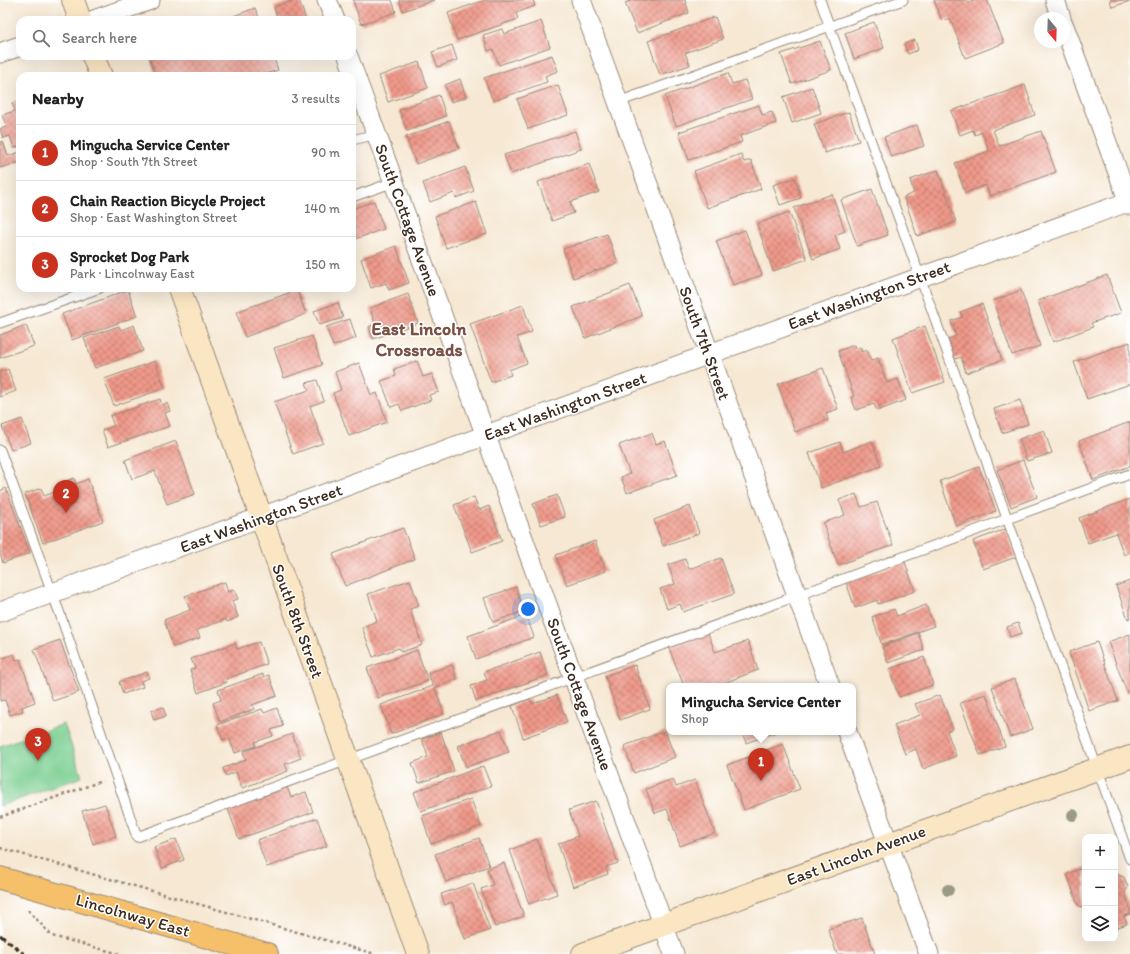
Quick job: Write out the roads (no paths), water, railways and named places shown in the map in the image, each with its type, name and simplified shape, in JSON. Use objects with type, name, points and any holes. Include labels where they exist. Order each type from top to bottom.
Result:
[{"type":"highway","name":"Lincolnway East","points":[[0,878],[267,954]]},
{"type":"main road","points":[[73,0],[79,16]]},
{"type":"main road","points":[[95,60],[99,72]]},
{"type":"main road","name":"South 8th Street","points":[[180,292],[418,954]]},
{"type":"main road","name":"East Lincoln Avenue","points":[[583,954],[1130,757]]},
{"type":"street","points":[[105,16],[150,0]]},
{"type":"street","points":[[327,0],[333,16]]},
{"type":"street","name":"South 7th Street","points":[[581,0],[829,683]]},
{"type":"street","points":[[1055,0],[1059,12]]},
{"type":"street","points":[[1070,42],[1130,203]]},
{"type":"street","points":[[0,53],[16,47]]},
{"type":"street","name":"South Cottage Avenue","points":[[349,60],[352,72]]},
{"type":"street","name":"South Cottage Avenue","points":[[356,83],[377,134],[485,436],[574,676],[674,954]]},
{"type":"street","name":"East Washington Street","points":[[0,612],[262,518],[920,277],[1130,203]]},
{"type":"street","points":[[848,735],[929,954]]},
{"type":"lane","points":[[820,0],[1130,859]]},
{"type":"lane","points":[[618,102],[904,0]]},
{"type":"lane","points":[[356,139],[377,134]]},
{"type":"lane","points":[[356,196],[394,182]]},
{"type":"lane","points":[[0,323],[89,292]]},
{"type":"lane","points":[[0,450],[52,593],[137,837],[347,758],[1130,474]]},
{"type":"railway","points":[[0,935],[24,954]]},
{"type":"place","name":"Chain Reaction Bicycle Project","points":[[66,513]]},
{"type":"place","name":"Sprocket Dog Park","points":[[38,761]]},
{"type":"place","name":"Mingucha Service Center","points":[[761,781]]},
{"type":"district","name":"East Lincoln Crossroads","points":[[419,339]]}]
